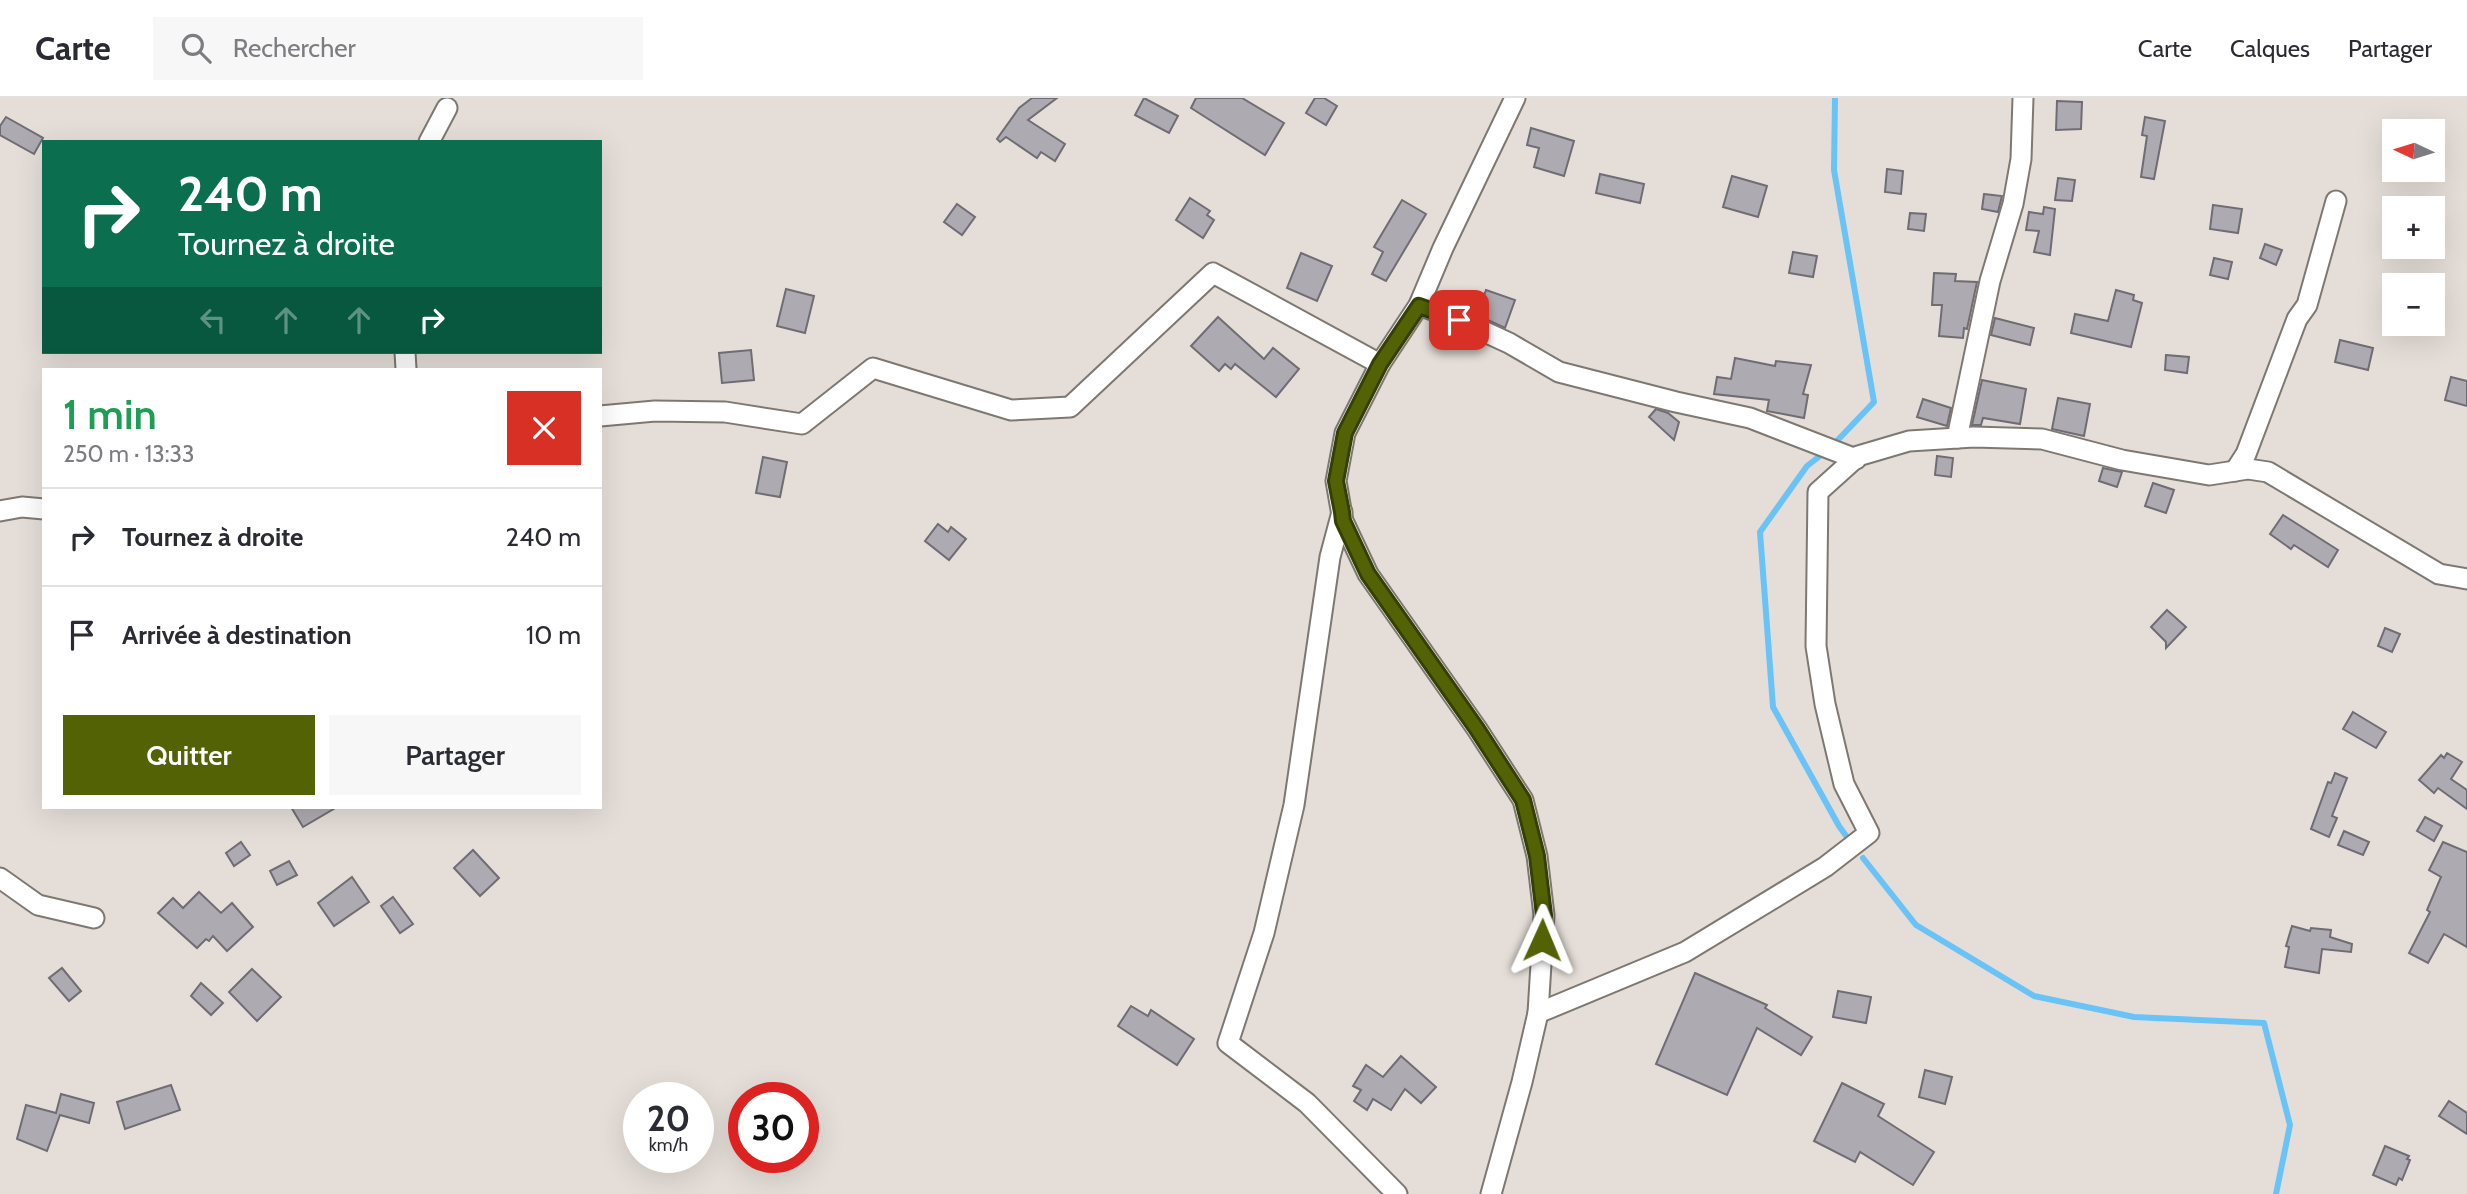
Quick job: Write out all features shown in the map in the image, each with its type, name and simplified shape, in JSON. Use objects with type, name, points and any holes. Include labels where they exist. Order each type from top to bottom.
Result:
[{"type":"street","points":[[1491,1194],[1538,1013],[1544,915],[1537,856],[1523,800],[1477,729],[1368,574],[1343,521],[1336,481],[1345,433],[1380,364],[1419,306],[1443,248],[1515,98]]},
{"type":"street","points":[[1957,438],[1990,281],[2013,204],[2021,159],[2023,98]]},
{"type":"street","points":[[430,140],[447,108]]},
{"type":"street","points":[[2235,471],[2246,454],[2297,319],[2308,305],[2336,201]]},
{"type":"street","points":[[602,416],[655,411],[725,412],[802,424],[873,368],[1011,410],[1070,407],[1213,273],[1380,364]]},
{"type":"street","points":[[1419,306],[1509,342],[1559,372],[1750,418],[1856,459]]},
{"type":"street","points":[[1538,1013],[1685,952],[1825,867],[1868,833],[1844,784],[1825,704],[1816,646],[1818,492],[1856,459],[1909,441],[1957,438],[2042,439],[2122,460],[2209,475],[2248,468],[2268,472],[2439,574],[2467,579]]},
{"type":"street","points":[[0,511],[22,507],[42,509]]},
{"type":"street","points":[[1342,512],[1330,557],[1294,805],[1264,933],[1228,1043],[1307,1103],[1396,1194]]},
{"type":"street","points":[[0,878],[38,905],[94,918]]},
{"type":"building","points":[[1032,98],[1057,98],[1028,120],[1065,144],[1055,161],[1041,152],[1037,158],[1006,137],[1000,142],[997,139],[1019,108]]},
{"type":"building","points":[[1144,98],[1178,116],[1169,133],[1135,115]]},
{"type":"building","points":[[1196,98],[1242,98],[1284,123],[1265,155],[1191,108]]},
{"type":"building","points":[[1315,98],[1324,98],[1337,106],[1326,125],[1306,113]]},
{"type":"building","points":[[2057,101],[2082,102],[2081,129],[2056,130]]},
{"type":"building","points":[[6,117],[43,138],[34,154],[0,135],[0,126]]},
{"type":"building","points":[[2145,117],[2165,121],[2154,179],[2141,177],[2147,136],[2142,135]]},
{"type":"building","points":[[1531,128],[1574,141],[1564,176],[1534,167],[1539,148],[1527,145]]},
{"type":"building","points":[[1887,169],[1903,171],[1901,194],[1885,192]]},
{"type":"building","points":[[1600,174],[1644,184],[1640,203],[1596,193]]},
{"type":"building","points":[[1732,176],[1767,186],[1758,217],[1723,207]]},
{"type":"building","points":[[2058,178],[2075,180],[2072,201],[2055,200]]},
{"type":"building","points":[[1984,194],[2002,196],[1998,212],[1982,209]]},
{"type":"building","points":[[1190,198],[1210,211],[1207,215],[1214,220],[1203,238],[1176,220]]},
{"type":"building","points":[[1402,200],[1426,214],[1386,281],[1372,274],[1383,252],[1374,247]]},
{"type":"building","points":[[957,204],[975,217],[962,235],[944,222]]},
{"type":"building","points":[[2213,205],[2242,209],[2238,233],[2210,229]]},
{"type":"building","points":[[2044,207],[2055,209],[2050,255],[2034,252],[2039,231],[2026,230],[2029,212],[2043,214]]},
{"type":"building","points":[[1910,213],[1926,214],[1924,231],[1908,229]]},
{"type":"building","points":[[2265,244],[2282,250],[2276,265],[2260,258]]},
{"type":"building","points":[[1793,252],[1817,256],[1813,277],[1789,273]]},
{"type":"building","points":[[1301,253],[1332,266],[1317,301],[1287,288]]},
{"type":"building","points":[[2214,258],[2232,262],[2228,279],[2210,275]]},
{"type":"building","points":[[1934,273],[1956,274],[1955,281],[1977,282],[1963,338],[1939,336],[1942,305],[1932,305]]},
{"type":"building","points":[[786,289],[814,296],[805,333],[777,326]]},
{"type":"building","points":[[1486,290],[1515,300],[1505,328],[1477,315]]},
{"type":"building","points":[[2116,290],[2134,295],[2133,300],[2142,303],[2131,347],[2071,333],[2075,314],[2108,321]]},
{"type":"building","points":[[1218,317],[1264,359],[1273,348],[1299,369],[1276,397],[1235,364],[1231,369],[1225,364],[1219,371],[1191,346]]},
{"type":"building","points":[[1995,318],[2034,328],[2030,345],[1991,335]]},
{"type":"building","points":[[2340,340],[2373,348],[2368,370],[2335,362]]},
{"type":"building","points":[[751,350],[754,380],[722,383],[719,353]]},
{"type":"building","points":[[2166,355],[2189,357],[2187,373],[2165,370]]},
{"type":"building","points":[[1735,358],[1775,366],[1776,361],[1811,365],[1803,394],[1808,395],[1804,418],[1767,411],[1769,400],[1714,394],[1717,377],[1731,379]]},
{"type":"building","points":[[2451,377],[2467,381],[2467,406],[2445,400]]},
{"type":"building","points":[[1982,380],[2026,389],[2020,424],[1983,418],[1981,425],[1972,425]]},
{"type":"building","points":[[2058,398],[2090,404],[2084,436],[2052,429]]},
{"type":"building","points":[[1923,399],[1951,408],[1947,426],[1917,417]]},
{"type":"building","points":[[1656,409],[1668,413],[1679,422],[1674,440],[1649,417]]},
{"type":"building","points":[[1937,456],[1953,458],[1951,477],[1935,475]]},
{"type":"building","points":[[763,457],[787,462],[780,497],[756,493]]},
{"type":"building","points":[[2103,468],[2122,472],[2117,487],[2099,481]]},
{"type":"building","points":[[2153,483],[2174,490],[2166,513],[2145,506]]},
{"type":"building","points":[[2283,515],[2338,550],[2328,567],[2294,545],[2291,549],[2270,534]]},
{"type":"building","points":[[938,524],[948,532],[951,527],[966,539],[949,560],[925,541]]},
{"type":"building","points":[[2167,610],[2186,627],[2166,648],[2166,642],[2151,627]]},
{"type":"building","points":[[2385,628],[2400,634],[2392,652],[2378,646]]},
{"type":"building","points":[[2353,712],[2386,732],[2376,748],[2343,729]]},
{"type":"building","points":[[2447,753],[2462,762],[2451,779],[2467,790],[2467,809],[2438,788],[2434,793],[2419,780],[2441,755],[2444,758]]},
{"type":"building","points":[[2335,773],[2347,778],[2332,816],[2337,818],[2329,837],[2311,829],[2328,782],[2331,783]]},
{"type":"building","points":[[292,809],[334,809],[303,827]]},
{"type":"building","points":[[2425,817],[2442,826],[2434,841],[2417,831]]},
{"type":"building","points":[[2344,831],[2369,842],[2363,855],[2338,845]]},
{"type":"building","points":[[241,842],[250,855],[234,866],[226,853]]},
{"type":"building","points":[[2443,842],[2467,852],[2467,947],[2444,934],[2428,963],[2409,953],[2430,912],[2427,910],[2441,877],[2429,870]]},
{"type":"building","points":[[473,850],[499,878],[480,896],[454,868]]},
{"type":"building","points":[[289,861],[297,875],[277,885],[270,871]]},
{"type":"building","points":[[352,877],[369,902],[334,926],[318,903]]},
{"type":"building","points":[[199,892],[221,913],[232,903],[253,927],[227,951],[213,936],[197,948],[158,913],[173,898],[183,908]]},
{"type":"building","points":[[393,897],[413,924],[400,933],[381,906]]},
{"type":"building","points":[[2292,926],[2310,931],[2311,928],[2331,930],[2330,937],[2352,944],[2351,952],[2322,949],[2319,973],[2285,967],[2289,947],[2286,946]]},
{"type":"building","points":[[62,968],[81,991],[69,1001],[49,978]]},
{"type":"building","points":[[252,969],[281,997],[257,1021],[229,992]]},
{"type":"building","points":[[1695,973],[1767,1005],[1765,1008],[1812,1037],[1801,1055],[1757,1028],[1727,1095],[1656,1064]]},
{"type":"building","points":[[201,983],[223,1003],[211,1015],[191,996]]},
{"type":"building","points":[[1838,991],[1871,997],[1866,1023],[1833,1017]]},
{"type":"building","points":[[1131,1006],[1148,1016],[1151,1010],[1194,1039],[1177,1065],[1118,1026]]},
{"type":"building","points":[[1401,1056],[1436,1087],[1421,1103],[1405,1089],[1391,1110],[1373,1099],[1367,1110],[1354,1101],[1361,1090],[1353,1086],[1366,1065],[1383,1077]]},
{"type":"building","points":[[1925,1070],[1952,1077],[1945,1104],[1919,1097]]},
{"type":"building","points":[[1842,1083],[1884,1104],[1878,1116],[1934,1152],[1913,1185],[1860,1152],[1855,1162],[1814,1141]]},
{"type":"building","points":[[171,1085],[180,1110],[125,1129],[117,1102]]},
{"type":"building","points":[[61,1094],[94,1103],[89,1123],[60,1115],[47,1151],[17,1139],[26,1105],[56,1113]]},
{"type":"building","points":[[2449,1101],[2467,1113],[2467,1134],[2439,1116]]},
{"type":"building","points":[[2385,1146],[2409,1156],[2402,1180],[2399,1178],[2396,1185],[2373,1175]]},
{"type":"waterway","points":[[1834,444],[1874,402],[1834,170],[1835,98]]},
{"type":"waterway","points":[[1825,452],[1807,466],[1760,532],[1773,707],[1849,840]]},
{"type":"waterway","points":[[1863,858],[1916,925],[2034,996],[2134,1017],[2264,1023],[2290,1125],[2276,1194]]},
{"type":"route","points":[[1459,320],[1419,306],[1380,364],[1345,433],[1336,481],[1343,521],[1368,574],[1477,729],[1523,800],[1537,856],[1544,915],[1542,940]]}]
